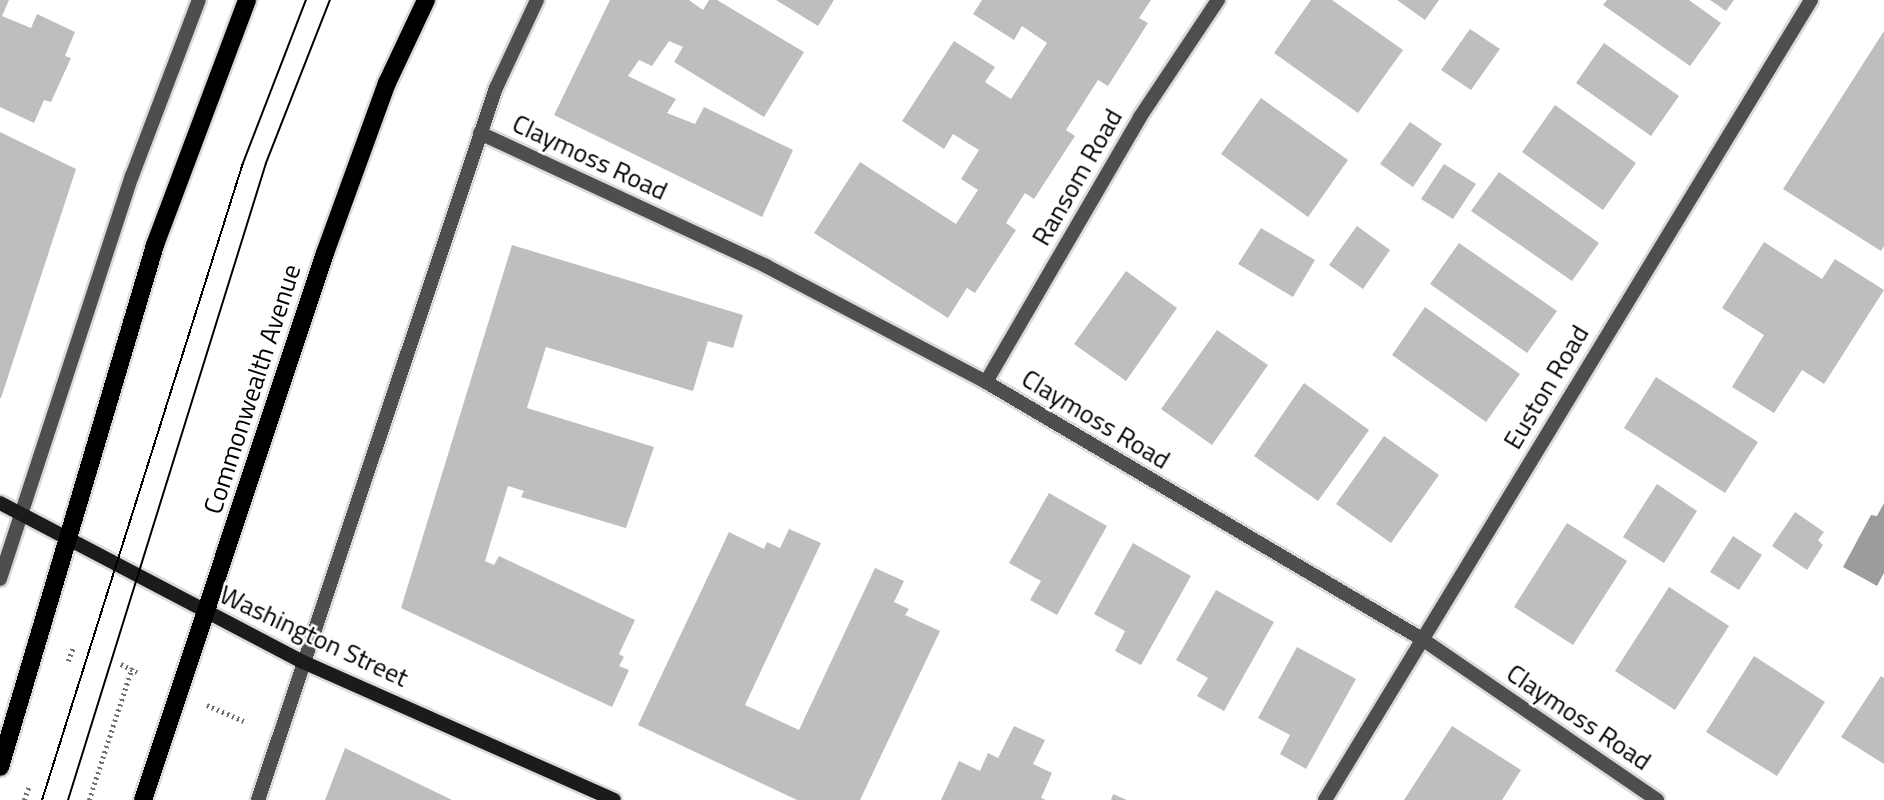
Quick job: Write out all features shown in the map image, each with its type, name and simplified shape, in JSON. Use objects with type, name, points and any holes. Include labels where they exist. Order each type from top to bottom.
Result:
[{"type":"main road","points":[[0,767],[71,541],[155,245],[247,0]]},
{"type":"main road","name":"Commonwealth Avenue","points":[[143,800],[325,253],[387,83],[425,0]]},
{"type":"main road","name":"Washington Street","points":[[0,503],[303,662],[614,800]]},
{"type":"street","points":[[0,579],[19,513],[132,176],[199,0]]},
{"type":"street","points":[[258,800],[480,133],[514,43],[537,0]]},
{"type":"street","name":"Ransom Road","points":[[986,382],[1140,117],[1218,0]]},
{"type":"street","name":"Euston Road","points":[[1325,800],[1811,0]]},
{"type":"street","name":"Claymoss Road","points":[[480,133],[766,266],[986,382],[1422,639],[1657,800]]},
{"type":"path","points":[[66,646],[82,651]]},
{"type":"path","points":[[89,800],[134,670],[121,664]]},
{"type":"path","points":[[207,705],[244,721]]},
{"type":"shaded area","points":[[1884,503],[1884,573],[1877,586],[1843,567],[1871,515],[1877,516]]},
{"type":"building","points":[[0,0],[9,0],[2,16],[31,28],[37,14],[75,32],[65,56],[71,58],[51,102],[44,100],[34,123],[0,107]]},
{"type":"building","points":[[610,0],[689,0],[703,10],[709,0],[717,0],[804,52],[764,117],[674,62],[683,47],[669,41],[652,66],[639,60],[628,76],[676,99],[667,113],[695,124],[704,107],[793,150],[762,217],[554,115]]},
{"type":"building","points":[[776,0],[834,0],[818,26]]},
{"type":"building","points":[[982,0],[1151,0],[1139,18],[1148,23],[1108,86],[1098,80],[1066,130],[1075,136],[1034,199],[1025,193],[1006,223],[1016,230],[975,293],[967,288],[948,318],[814,233],[860,162],[956,224],[978,190],[961,179],[979,150],[953,134],[944,149],[902,121],[954,41],[995,67],[985,82],[1011,99],[1047,43],[1022,26],[1014,40],[973,14]]},
{"type":"building","points":[[1311,0],[1332,0],[1403,50],[1358,113],[1274,53]]},
{"type":"building","points":[[1397,0],[1439,0],[1425,20]]},
{"type":"building","points":[[1607,0],[1689,0],[1721,23],[1690,66],[1603,5]]},
{"type":"building","points":[[1710,0],[1734,0],[1726,11]]},
{"type":"building","points":[[1470,29],[1500,49],[1471,90],[1441,70]]},
{"type":"building","points":[[1884,31],[1884,246],[1881,251],[1783,189]]},
{"type":"building","points":[[1604,43],[1679,96],[1651,136],[1576,83]]},
{"type":"building","points":[[1261,98],[1348,160],[1308,217],[1221,154]]},
{"type":"building","points":[[1555,105],[1636,163],[1603,210],[1522,152]]},
{"type":"building","points":[[1410,122],[1442,144],[1413,187],[1380,164]]},
{"type":"building","points":[[0,132],[76,169],[1,398],[0,398]]},
{"type":"building","points":[[1444,164],[1476,184],[1453,219],[1421,199]]},
{"type":"building","points":[[1499,172],[1599,243],[1572,281],[1471,211]]},
{"type":"building","points":[[1357,226],[1390,250],[1363,289],[1329,265]]},
{"type":"building","points":[[1261,228],[1315,260],[1293,297],[1238,264]]},
{"type":"building","points":[[1764,242],[1822,279],[1835,259],[1884,290],[1824,384],[1802,370],[1774,413],[1732,387],[1764,335],[1722,308]]},
{"type":"building","points":[[1459,243],[1557,311],[1527,353],[1430,284]]},
{"type":"building","points":[[512,245],[743,315],[733,348],[708,341],[693,391],[546,347],[527,408],[654,447],[626,528],[521,497],[524,491],[508,486],[485,561],[494,565],[499,556],[635,620],[619,654],[624,657],[619,666],[629,670],[612,707],[401,608]]},
{"type":"building","points":[[1126,271],[1177,308],[1126,381],[1074,344]]},
{"type":"building","points":[[1425,307],[1520,374],[1486,422],[1392,355]]},
{"type":"building","points":[[1217,330],[1268,365],[1212,445],[1161,409]]},
{"type":"building","points":[[1656,377],[1758,442],[1725,493],[1624,428]]},
{"type":"building","points":[[1304,383],[1369,430],[1318,501],[1254,456]]},
{"type":"building","points":[[1384,436],[1439,475],[1391,543],[1336,504]]},
{"type":"building","points":[[1657,484],[1697,511],[1664,563],[1623,537]]},
{"type":"building","points":[[1049,493],[1107,526],[1057,615],[1030,600],[1041,581],[1009,563]]},
{"type":"building","points":[[1795,512],[1824,532],[1818,540],[1823,545],[1807,570],[1772,546]]},
{"type":"building","points":[[1567,523],[1627,561],[1573,645],[1514,607]]},
{"type":"building","points":[[789,529],[821,543],[745,705],[799,730],[875,568],[904,581],[894,602],[909,609],[905,615],[940,631],[860,800],[797,800],[638,725],[729,532],[764,549],[767,542],[780,548]]},
{"type":"building","points":[[1733,536],[1762,555],[1739,590],[1710,572]]},
{"type":"building","points":[[1133,543],[1191,576],[1141,665],[1115,651],[1125,631],[1094,614]]},
{"type":"building","points":[[1669,587],[1729,626],[1675,710],[1615,671]]},
{"type":"building","points":[[1216,590],[1274,622],[1224,711],[1197,696],[1208,678],[1176,660]]},
{"type":"building","points":[[1297,647],[1356,679],[1306,769],[1280,754],[1290,735],[1258,718]]},
{"type":"building","points":[[1754,656],[1825,702],[1777,776],[1706,732]]},
{"type":"building","points":[[1881,676],[1884,678],[1884,764],[1841,737]]},
{"type":"building","points":[[1014,726],[1045,740],[1033,764],[1052,773],[1041,798],[1046,800],[941,800],[959,761],[980,771],[988,753],[998,758]]},
{"type":"building","points":[[1452,726],[1521,770],[1502,800],[1404,800]]},
{"type":"building","points":[[345,748],[452,800],[325,800]]},
{"type":"building","points":[[1113,794],[1127,800],[1111,800]]},
{"type":"tram line","points":[[42,800],[243,163],[306,0]]},
{"type":"tram line","points":[[68,800],[266,163],[330,0]]}]
